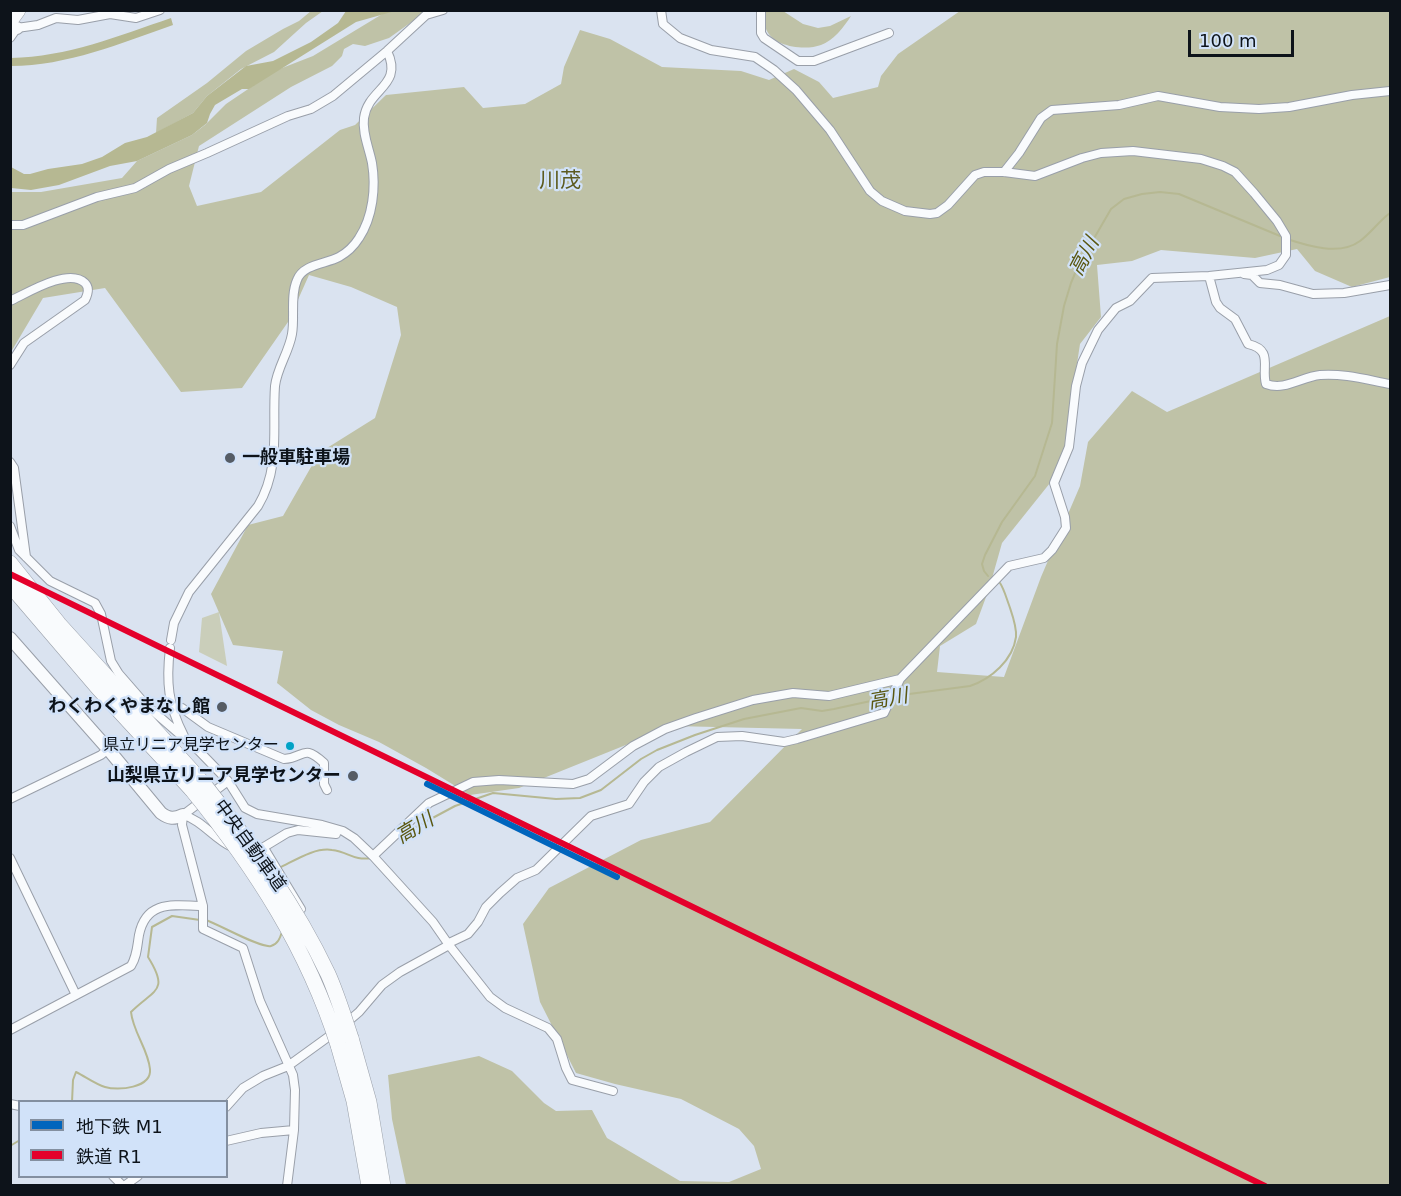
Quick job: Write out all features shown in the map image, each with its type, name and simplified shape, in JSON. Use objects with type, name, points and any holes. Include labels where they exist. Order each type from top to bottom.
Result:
[{"type":"highway","points":[[12,28],[18,10]]},
{"type":"highway","name":"中央自動車道","points":[[10,563],[58,624],[198,786],[294,936],[344,1042],[369,1102],[383,1185]]},
{"type":"highway","name":"中央自動車道","points":[[10,585],[83,671],[198,786]]},
{"type":"highway","name":"中央自動車道","points":[[344,1042],[369,1185]]},
{"type":"street","points":[[12,28],[38,25],[58,14],[78,20],[110,15],[136,18],[160,10]]},
{"type":"street","points":[[10,225],[23,225],[97,197],[135,188],[169,169],[288,116],[311,109],[333,96],[387,51],[425,13],[443,10]]},
{"type":"street","points":[[228,1105],[243,1088],[263,1076],[288,1066],[352,1018],[382,985],[400,972],[468,934],[486,907],[517,878],[536,870],[591,816],[629,804],[644,782],[659,767],[717,736],[741,736],[784,742],[884,713],[900,680],[1009,566],[1044,558],[1066,528],[1065,517],[1054,483],[1069,447],[1076,386],[1082,363],[1098,330],[1116,308],[1130,301],[1152,278],[1209,276],[1267,270],[1279,265],[1286,255],[1286,236],[1277,221],[1235,172],[1201,159],[1133,151],[1101,153],[1035,176],[990,171],[975,175],[948,205],[937,213],[905,211],[882,201],[870,191],[830,130],[796,90],[774,70],[755,57],[711,50],[680,39],[663,24],[661,10]]},
{"type":"street","points":[[761,10],[761,33],[764,38],[798,61],[814,61],[890,33]]},
{"type":"street","points":[[185,739],[171,707],[168,689],[174,623],[189,592],[264,496],[272,469],[275,447],[275,386],[292,334],[297,280],[302,270],[340,256],[353,246],[369,217],[374,185],[363,121],[366,105],[392,74],[392,62],[387,51]]},
{"type":"street","points":[[1004,172],[1041,118],[1052,110],[1119,105],[1158,96],[1220,107],[1259,109],[1289,107],[1390,91]]},
{"type":"street","points":[[1242,273],[1252,275],[1260,283],[1280,285],[1313,294],[1344,293],[1390,285]]},
{"type":"street","points":[[1209,276],[1216,302],[1220,308],[1235,319],[1248,344],[1254,345],[1262,352],[1266,360],[1264,376],[1266,384],[1280,387],[1321,375],[1390,384]]},
{"type":"street","points":[[10,301],[58,280],[68,278],[82,281],[87,285],[88,292],[85,300],[20,346],[10,365]]},
{"type":"street","points":[[10,462],[14,468],[26,557]]},
{"type":"street","points":[[10,526],[19,550],[50,581],[95,603],[101,614],[111,661],[119,674],[146,705],[228,781],[245,808],[250,812],[322,825],[343,831],[354,838],[433,922],[490,997],[505,1008],[548,1028],[557,1039],[572,1080],[613,1091]]},
{"type":"street","points":[[10,638],[167,818],[174,819],[183,815],[228,781]]},
{"type":"street","points":[[373,856],[429,803],[473,782],[499,780],[573,784],[590,779],[633,746],[665,729],[696,718],[753,700],[793,693],[830,696],[900,680]]},
{"type":"street","points":[[171,707],[182,708],[208,727],[284,759],[302,753],[315,755],[324,764],[324,784],[327,789]]},
{"type":"street","points":[[10,799],[101,755],[108,749]]},
{"type":"street","points":[[183,815],[191,817],[229,846],[251,853],[264,848],[287,833],[298,830],[334,833],[354,838]]},
{"type":"street","points":[[183,815],[182,825],[202,908],[203,929],[243,948],[260,1001],[293,1075],[294,1130],[287,1185]]},
{"type":"street","points":[[264,848],[324,952],[352,1018]]},
{"type":"street","points":[[10,858],[76,995]]},
{"type":"street","points":[[10,1030],[131,966],[137,953],[144,918],[150,911],[171,905],[202,908]]},
{"type":"street","points":[[228,1141],[261,1133],[294,1130]]},
{"type":"shaded area","points":[[311,11],[323,11],[274,52],[241,69],[207,96],[193,113],[156,133],[157,118],[207,83],[246,51],[299,21]]},
{"type":"shaded area","points":[[346,11],[395,11],[356,22],[249,89],[242,89],[215,105],[207,123],[192,135],[137,161],[110,166],[59,185],[31,190],[11,188],[11,167],[24,174],[30,174],[82,164],[102,157],[125,143],[147,137],[193,113],[207,96],[246,66],[273,61],[311,42],[338,23]]},
{"type":"shaded area","points":[[427,11],[389,38],[365,46],[353,44],[344,49],[342,56],[332,66],[291,87],[199,146],[189,186],[197,206],[261,192],[340,130],[355,125],[386,95],[464,87],[483,108],[525,104],[561,84],[564,67],[580,30],[610,39],[662,67],[741,71],[769,80],[794,69],[819,82],[833,98],[878,87],[881,76],[898,54],[960,11],[1390,11],[1390,277],[1352,287],[1315,271],[1297,249],[1255,258],[1161,250],[1132,261],[1097,265],[1101,317],[1080,344],[1073,390],[1070,458],[1002,543],[976,624],[940,646],[937,672],[1004,677],[1041,577],[1080,486],[1088,442],[1132,391],[1167,412],[1390,316],[1390,1185],[406,1185],[392,1119],[388,1075],[479,1056],[512,1071],[544,1103],[556,1111],[592,1110],[607,1138],[680,1181],[729,1182],[761,1169],[754,1146],[739,1129],[681,1099],[576,1073],[540,1002],[523,924],[549,888],[641,840],[710,822],[802,729],[673,726],[519,788],[470,795],[379,742],[311,710],[277,683],[283,651],[233,645],[211,594],[248,525],[283,516],[319,453],[375,418],[401,335],[397,307],[351,287],[309,275],[288,322],[242,388],[181,392],[105,288],[43,298],[11,352],[11,192],[41,192],[122,178],[137,161],[192,135],[226,104],[277,70],[313,56],[384,13]]},
{"type":"shaded area","points":[[765,11],[783,11],[803,24],[818,28],[830,26],[851,16],[830,40],[807,48],[782,44],[775,40],[765,27]]},
{"type":"shaded area","points":[[171,18],[173,25],[94,52],[53,62],[11,66],[11,58],[72,50]]},
{"type":"shaded area","points":[[219,612],[227,666],[199,652],[202,618]]},
{"type":"waterway","name":"高川","points":[[988,576],[982,564],[985,555],[1002,522],[1035,476],[1052,423],[1057,344],[1071,283],[1078,266],[1111,209],[1124,199],[1142,194],[1160,192],[1179,194],[1280,236]]},
{"type":"waterway","name":"高川","points":[[1287,239],[1324,248],[1352,246],[1390,213]]},
{"type":"waterway","name":"高川","points":[[894,696],[970,686],[986,679],[1006,661],[1014,645],[1016,633],[1000,583]]},
{"type":"waterway","name":"高川","points":[[399,836],[455,806],[493,793],[556,799],[580,798],[601,790],[641,759],[657,750],[744,719],[801,708],[822,711],[889,697]]},
{"type":"waterway","name":"高川","points":[[279,868],[305,855],[325,850],[338,851],[360,858],[372,858]]},
{"type":"waterway","name":"高川","points":[[72,1100],[73,1080],[76,1072],[101,1086],[118,1089],[133,1087],[146,1080],[149,1075],[149,1062],[131,1012],[152,994],[158,984],[155,968],[148,957],[152,927],[172,916],[200,920]]},
{"type":"waterway","name":"高川","points":[[206,920],[266,946],[275,944],[282,932]]},
{"type":"waterway","name":"高川","points":[[10,1146],[18,1141]]},
{"type":"metro line","name":"M1","points":[[427,784],[617,877]]},
{"type":"rail line","name":"R1","points":[[10,574],[1265,1186]]},
{"type":"place","name":"一般車駐車場","points":[[230,458]]},
{"type":"place","name":"わくわくやまなし館","points":[[222,707]]},
{"type":"place","name":"県立リニア見学センター","points":[[290,746]]},
{"type":"place","name":"山梨県立リニア見学センター","points":[[353,776]]},
{"type":"district","name":"川茂","points":[[560,182]]}]
